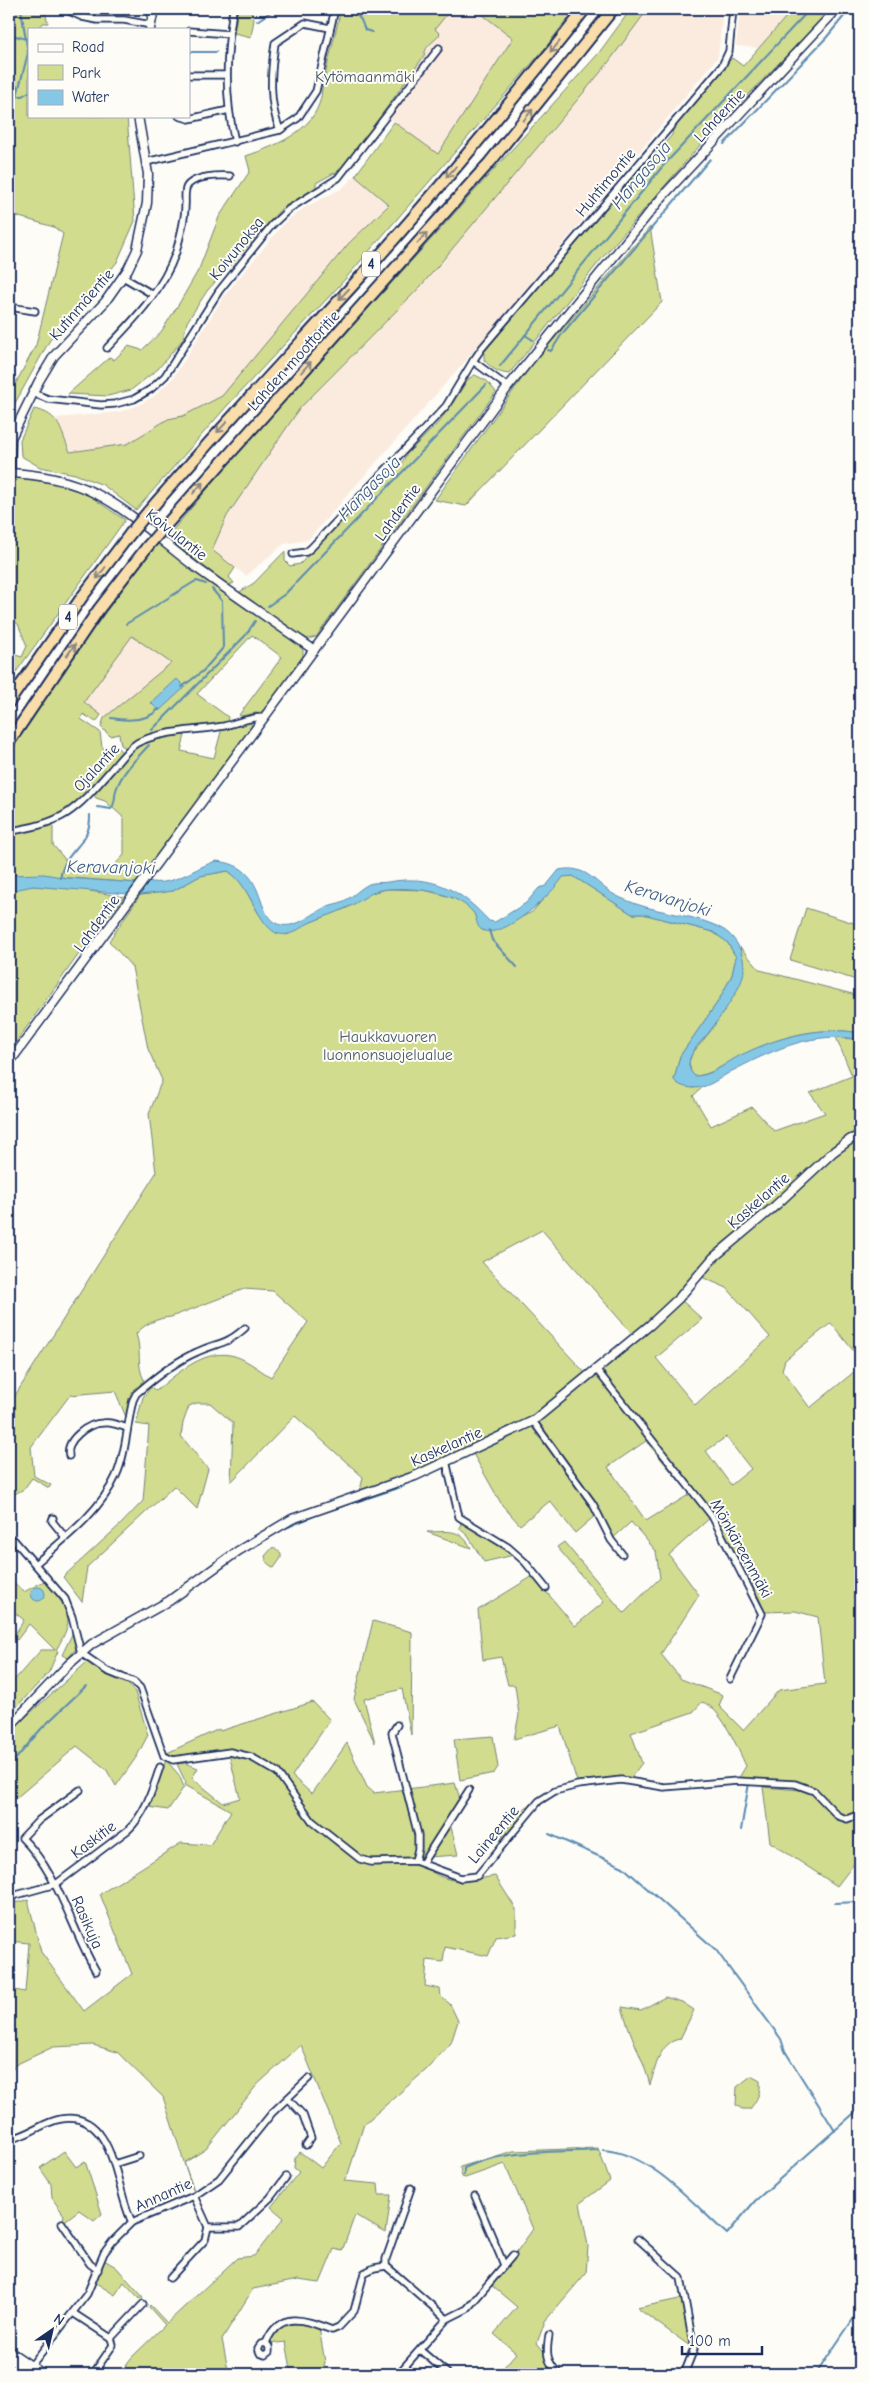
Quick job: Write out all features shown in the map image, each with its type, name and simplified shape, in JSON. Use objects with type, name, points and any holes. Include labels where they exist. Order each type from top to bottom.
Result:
[{"type":"highway","name":"Lahden moottoritie","points":[[9,702],[130,534],[148,512],[208,442],[380,254],[472,148],[585,9]]},
{"type":"highway","name":"Lahden moottoritie","points":[[9,742],[99,609],[166,525],[490,162],[613,9]]},
{"type":"street","points":[[64,9],[82,17],[97,20],[124,20],[150,27],[154,9]]},
{"type":"street","points":[[233,9],[226,75],[229,110],[236,142]]},
{"type":"street","points":[[146,162],[280,130],[298,118],[316,91],[335,9]]},
{"type":"street","name":"Huhtimontie","points":[[293,554],[306,552],[311,548],[432,422],[446,406],[482,348],[722,66],[729,50],[734,9]]},
{"type":"street","name":"Lahdentie","points":[[10,1063],[508,387],[663,196],[837,9]]},
{"type":"street","points":[[280,130],[270,80],[275,43],[305,23],[330,28]]},
{"type":"street","points":[[190,31],[230,34]]},
{"type":"street","name":"Koivunoksa","points":[[33,394],[48,399],[101,405],[134,399],[151,389],[165,376],[219,291],[272,225],[289,209],[338,178],[439,48]]},
{"type":"street","points":[[190,75],[226,75]]},
{"type":"street","points":[[186,118],[189,119],[229,110]]},
{"type":"street","name":"Kutinmäentie","points":[[9,473],[11,438],[54,356],[103,304],[123,277],[137,250],[147,203],[146,162],[138,118]]},
{"type":"street","points":[[106,348],[135,318],[166,277],[176,252],[182,228],[185,192],[188,185],[196,180],[220,175],[230,176]]},
{"type":"street","points":[[123,277],[152,294]]},
{"type":"street","points":[[9,307],[35,312]]},
{"type":"street","points":[[473,362],[508,387]]},
{"type":"street","name":"Koivulantie","points":[[9,473],[50,477],[96,492],[130,514],[231,592],[314,650]]},
{"type":"street","name":"Ojalantie","points":[[9,831],[41,826],[55,821],[80,804],[137,744],[161,736],[226,725],[255,717],[265,717]]},
{"type":"street","name":"Kaskelantie","points":[[9,1727],[81,1653],[108,1635],[169,1601],[273,1529],[292,1519],[415,1476],[533,1421],[650,1326],[675,1302],[713,1258],[775,1206],[833,1152],[851,1139],[860,1136]]},
{"type":"street","points":[[35,1564],[94,1509],[116,1477],[133,1400],[142,1390],[196,1352],[227,1342],[245,1328]]},
{"type":"street","name":"Mönkäreenmäki","points":[[596,1369],[712,1516],[762,1614],[730,1680]]},
{"type":"street","points":[[533,1421],[594,1504],[611,1540],[622,1554]]},
{"type":"street","points":[[69,1456],[68,1447],[73,1439],[92,1425],[103,1422],[127,1428]]},
{"type":"street","points":[[446,1462],[459,1517],[508,1547],[525,1562],[546,1588]]},
{"type":"street","points":[[53,1518],[52,1521],[65,1537]]},
{"type":"street","points":[[9,1537],[65,1598],[81,1653]]},
{"type":"street","name":"Laineentie","points":[[81,1653],[106,1671],[134,1682],[140,1688],[164,1756],[174,1760],[230,1752],[251,1757],[277,1772],[312,1821],[354,1855],[371,1862],[423,1862],[461,1878],[476,1876],[539,1801],[562,1789],[621,1780],[664,1787],[737,1780],[795,1784],[814,1791],[838,1816],[847,1820],[860,1814]]},
{"type":"street","points":[[397,1725],[392,1734],[418,1835],[418,1849],[415,1861]]},
{"type":"street","name":"Kaskitie","points":[[9,1897],[56,1884],[138,1820],[160,1767]]},
{"type":"street","name":"Rasikuja","points":[[80,1790],[38,1820],[22,1838],[45,1864],[56,1884],[79,1942],[96,1971]]},
{"type":"street","points":[[423,1862],[469,1790]]},
{"type":"street","name":"Annantie","points":[[30,2370],[88,2294],[108,2247],[132,2222],[194,2196],[219,2179],[272,2113],[309,2078]]},
{"type":"street","points":[[288,2099],[303,2115],[311,2138],[306,2145]]},
{"type":"street","points":[[9,2139],[25,2136],[47,2122],[63,2118],[83,2121],[104,2138],[132,2222]]},
{"type":"street","points":[[114,2164],[139,2156]]},
{"type":"street","points":[[208,2228],[239,2227],[270,2198],[286,2177]]},
{"type":"street","points":[[410,2188],[386,2259],[386,2266],[447,2319]]},
{"type":"street","points":[[170,2278],[205,2240],[208,2228],[194,2196]]},
{"type":"street","points":[[475,2196],[504,2265]]},
{"type":"street","points":[[62,2223],[90,2264],[98,2270]]},
{"type":"street","points":[[638,2239],[681,2278],[694,2349],[684,2374]]},
{"type":"street","points":[[398,2374],[447,2319],[467,2309],[513,2255]]},
{"type":"street","points":[[266,2343],[273,2330],[286,2321],[309,2321],[332,2330],[339,2327],[354,2310],[364,2273],[374,2268],[386,2266]]},
{"type":"street","points":[[111,2338],[143,2304]]},
{"type":"street","points":[[73,2313],[111,2338],[112,2345],[94,2374]]},
{"type":"street","points":[[549,2335],[546,2349],[548,2361],[559,2374]]},
{"type":"street","points":[[420,2350],[446,2374]]},
{"type":"street","points":[[9,2351],[30,2370]]},
{"type":"street","points":[[9,2359],[30,2370],[43,2374]]},
{"type":"shaded area","points":[[451,9],[475,9],[513,38],[438,155],[382,112],[424,56],[425,46],[440,34],[435,29]]},
{"type":"shaded area","points":[[648,9],[723,9],[718,57],[475,350],[308,540],[284,544],[246,576],[212,550],[227,516],[300,408],[421,286],[605,67]]},
{"type":"shaded area","points":[[740,9],[793,9],[759,48],[736,46]]},
{"type":"shaded area","points":[[355,176],[389,205],[349,243],[222,396],[183,416],[168,419],[127,444],[70,452],[56,418],[118,412],[137,406],[154,396],[173,378],[224,296],[285,222],[307,206],[341,189]]},
{"type":"shaded area","points":[[132,635],[171,663],[106,719],[83,702]]},
{"type":"green space","points":[[9,9],[47,9],[45,12],[48,23],[43,23],[39,28],[28,28],[28,118],[127,118],[135,221],[117,262],[90,296],[51,338],[9,414],[9,396],[36,345],[63,234],[54,227],[9,214]]},
{"type":"green space","points":[[238,9],[250,9],[254,19],[251,37],[234,33]]},
{"type":"green space","name":"Kytömaanmäki","points":[[341,9],[451,9],[435,29],[440,34],[428,46],[424,56],[338,175],[334,173],[316,183],[316,188],[282,208],[207,291],[187,322],[183,339],[158,369],[131,390],[108,396],[68,394],[110,357],[114,360],[128,346],[142,350],[161,332],[199,269],[219,217],[250,171],[246,156],[272,146],[296,133],[314,114],[320,102]]},
{"type":"green space","points":[[475,9],[575,9],[546,47],[339,286],[227,406],[136,510],[103,485],[75,474],[40,467],[21,456],[20,440],[34,409],[43,411],[55,419],[70,452],[127,444],[168,419],[183,416],[222,396],[349,243],[389,205],[355,176],[394,122],[438,154],[513,38]]},
{"type":"green space","points":[[631,9],[648,9],[605,67],[421,286],[300,408],[227,516],[212,550],[235,568],[229,577],[234,583],[229,585],[166,538],[231,461],[598,54]]},
{"type":"green space","points":[[793,9],[831,9],[702,143],[603,257],[509,374],[498,371],[489,365],[484,360],[484,352],[649,158],[653,157],[672,135],[673,129],[732,58],[743,66]]},
{"type":"green space","points":[[650,227],[662,302],[466,506],[435,500],[531,366]]},
{"type":"green space","points":[[475,375],[487,381],[496,392],[316,637],[308,639],[299,634],[238,593],[254,583],[285,551],[285,561],[290,566],[300,564],[376,486],[397,468],[406,455],[449,409],[468,379]]},
{"type":"green space","points":[[9,477],[51,482],[87,494],[125,520],[9,682],[9,656],[12,654],[22,657],[27,646],[18,624],[9,618]]},
{"type":"green space","points":[[159,541],[295,641],[303,650],[303,656],[267,707],[261,712],[241,716],[239,715],[282,657],[252,635],[197,694],[228,717],[227,722],[167,734],[126,748],[121,745],[119,734],[110,736],[101,727],[104,718],[171,663],[132,636],[84,702],[101,715],[96,722],[83,714],[81,719],[100,732],[102,747],[105,749],[115,745],[123,753],[82,799],[53,823],[53,845],[73,869],[97,868],[110,870],[124,855],[124,818],[105,801],[96,798],[93,794],[138,745],[166,737],[185,735],[181,751],[214,758],[222,728],[250,720],[252,728],[137,883],[60,877],[9,878],[9,752],[63,669]]},
{"type":"green space","name":"Haukkavuoren luonnonsuojelualue","points":[[228,871],[241,883],[263,920],[271,927],[287,935],[308,923],[347,908],[370,893],[387,889],[424,890],[462,901],[474,913],[477,921],[496,930],[532,912],[563,876],[573,876],[632,914],[643,914],[713,932],[727,942],[736,957],[732,975],[719,1000],[680,1056],[674,1080],[693,1088],[704,1086],[693,1096],[711,1126],[752,1107],[774,1131],[825,1113],[810,1093],[852,1076],[836,1037],[860,1040],[860,1359],[831,1323],[785,1360],[782,1370],[810,1408],[860,1367],[860,1856],[837,1886],[770,1842],[763,1787],[812,1791],[795,1784],[737,1781],[746,1766],[722,1720],[709,1705],[702,1702],[693,1712],[631,1733],[642,1763],[629,1780],[578,1785],[560,1726],[514,1739],[519,1715],[515,1685],[508,1685],[501,1657],[483,1660],[478,1610],[533,1576],[575,1626],[604,1602],[557,1547],[564,1542],[624,1613],[660,1578],[656,1551],[631,1522],[611,1540],[597,1514],[575,1533],[550,1501],[520,1525],[502,1505],[472,1452],[533,1421],[415,1476],[360,1491],[363,1477],[295,1416],[231,1482],[233,1423],[210,1403],[197,1403],[189,1406],[181,1436],[208,1469],[197,1509],[174,1486],[87,1567],[82,1602],[63,1577],[143,1501],[149,1426],[136,1424],[143,1397],[151,1387],[156,1391],[190,1365],[210,1356],[220,1354],[241,1358],[271,1377],[308,1322],[273,1291],[244,1289],[171,1317],[156,1320],[143,1327],[136,1334],[139,1346],[140,1368],[144,1380],[134,1392],[126,1417],[115,1391],[70,1395],[31,1447],[34,1476],[51,1485],[49,1488],[32,1478],[24,1489],[9,1497],[9,1405],[156,1173],[149,1114],[162,1080],[148,1049],[132,967],[109,941],[140,895],[173,891],[200,876]],"holes":[[[542,1230],[635,1337],[588,1376],[482,1262]],[[697,1275],[727,1288],[770,1337],[695,1405],[656,1358],[702,1319],[679,1298]],[[726,1437],[751,1469],[731,1485],[706,1451]],[[646,1441],[690,1494],[646,1521],[608,1467]],[[712,1516],[733,1553],[743,1562],[765,1612],[795,1611],[818,1617],[825,1684],[779,1690],[743,1730],[719,1706],[723,1695],[681,1679],[661,1654],[699,1595],[669,1555]]]},
{"type":"green space","points":[[33,886],[79,889],[124,897],[81,951],[9,1052],[9,887]]},
{"type":"green space","points":[[806,908],[860,925],[860,981],[790,960]]},
{"type":"green space","points":[[740,947],[760,970],[860,996],[860,1033],[828,1031],[796,1035],[751,1051],[712,1072],[695,1076],[691,1072],[689,1062],[692,1054],[713,1028],[744,965]]},
{"type":"green space","points":[[461,1521],[506,1548],[514,1555],[484,1562],[468,1536],[460,1529]]},
{"type":"green space","points":[[427,1532],[452,1532],[458,1534],[467,1541],[471,1548]]},
{"type":"green space","points":[[273,1547],[281,1553],[281,1558],[274,1568],[267,1563],[265,1556]]},
{"type":"green space","points":[[9,1578],[24,1592],[46,1580],[64,1606],[68,1620],[67,1628],[56,1650],[58,1651],[49,1672],[9,1715],[9,1686],[41,1650],[55,1650],[29,1624],[17,1640],[13,1637],[24,1620],[9,1608]]},
{"type":"green space","points":[[373,1621],[412,1632],[411,1735],[402,1689],[364,1699],[375,1743],[354,1699]]},
{"type":"green space","points":[[73,1632],[76,1649],[68,1658],[62,1655]]},
{"type":"green space","points":[[87,1662],[104,1674],[128,1684],[135,1692],[148,1735],[137,1756],[116,1786],[106,1769],[77,1746],[9,1804],[9,1732]]},
{"type":"green space","points":[[313,1702],[330,1720],[292,1776],[312,1794],[347,1743],[367,1787],[374,1793],[455,1783],[461,1802],[446,1823],[451,1827],[458,1855],[413,1858],[434,1873],[451,1880],[470,1880],[495,1876],[516,1909],[516,1934],[496,1937],[488,1956],[445,1947],[443,1962],[427,1960],[425,1986],[440,1989],[441,1997],[450,2004],[458,2021],[451,2043],[426,2070],[364,2124],[344,2181],[378,2184],[379,2195],[391,2195],[386,2233],[355,2215],[342,2251],[334,2249],[320,2283],[298,2280],[253,2289],[222,2339],[228,2370],[234,2374],[119,2374],[132,2357],[165,2325],[149,2307],[150,2305],[167,2323],[237,2258],[254,2256],[284,2218],[271,2207],[299,2172],[294,2168],[295,2158],[300,2152],[321,2168],[341,2143],[301,2045],[257,2085],[206,2149],[184,2163],[163,2097],[117,2052],[93,2045],[53,2047],[15,2065],[12,2070],[9,2069],[9,1989],[25,1992],[29,1943],[9,1941],[9,1904],[28,1900],[41,1952],[84,2011],[132,1974],[100,1894],[181,1843],[210,1845],[231,1811],[185,1785],[186,1783],[177,1764],[185,1763],[198,1768],[192,1778],[223,1803],[240,1798],[228,1750],[183,1757],[167,1753],[219,1729],[220,1731]]},
{"type":"green space","points":[[493,1736],[498,1767],[494,1773],[460,1780],[454,1739]]},
{"type":"green space","points":[[166,1760],[179,1775],[184,1787],[168,1810],[149,1807]]},
{"type":"green space","points":[[532,1803],[534,1806],[504,1843],[500,1840],[517,1814]]},
{"type":"green space","points":[[665,1997],[682,2002],[694,2010],[680,2039],[667,2045],[659,2056],[650,2085],[622,2007],[641,2010]]},
{"type":"green space","points":[[751,2076],[760,2081],[759,2093],[750,2109],[742,2109],[736,2105],[737,2087]]},
{"type":"green space","points":[[598,2148],[610,2181],[580,2203],[588,2246],[586,2273],[545,2321],[537,2343],[563,2374],[498,2374],[516,2353],[494,2334],[517,2307],[492,2286],[533,2229],[505,2164],[465,2178],[462,2177],[460,2167],[513,2151]]},
{"type":"green space","points":[[64,2151],[76,2167],[85,2161],[102,2214],[94,2221],[79,2210],[62,2223],[64,2215],[52,2198],[51,2184],[40,2168]]},
{"type":"green space","points":[[104,2260],[116,2267],[143,2297],[140,2299],[124,2282],[115,2295],[96,2283]]},
{"type":"green space","points":[[684,2298],[694,2349],[637,2308]]},
{"type":"green space","points":[[309,2323],[319,2328],[325,2362],[322,2374],[292,2374],[286,2342],[270,2344],[271,2337],[274,2332],[284,2326]]},
{"type":"water","points":[[177,679],[185,687],[159,711],[151,703]]},
{"type":"water","points":[[216,861],[233,865],[245,872],[253,882],[266,913],[272,921],[281,925],[299,922],[328,906],[344,901],[369,884],[404,880],[432,882],[456,892],[489,921],[495,922],[526,903],[539,888],[546,886],[559,870],[577,870],[590,876],[608,891],[636,904],[715,925],[729,934],[737,944],[744,963],[743,976],[729,1004],[692,1054],[689,1065],[691,1072],[695,1076],[712,1072],[751,1050],[797,1035],[813,1032],[844,1031],[860,1033],[860,1040],[828,1038],[796,1043],[732,1071],[706,1086],[695,1088],[683,1086],[674,1080],[680,1056],[719,1000],[732,975],[736,957],[727,942],[713,932],[643,914],[632,914],[573,876],[563,877],[539,903],[514,922],[491,931],[480,928],[474,913],[464,904],[444,895],[421,890],[381,890],[351,906],[311,922],[294,932],[285,934],[276,933],[269,928],[242,885],[228,871],[200,876],[173,891],[140,895],[148,881],[166,882]]},
{"type":"water","points":[[44,874],[67,878],[137,883],[128,894],[33,886],[9,891],[9,875]]},
{"type":"water","points":[[35,1587],[41,1587],[45,1594],[41,1601],[35,1601],[31,1597],[31,1591]]},
{"type":"waterway","points":[[9,127],[28,53],[21,9]]},
{"type":"waterway","points":[[257,21],[275,9]]},
{"type":"waterway","points":[[352,9],[361,20],[365,30],[372,32]]},
{"type":"waterway","name":"Hangasoja","points":[[500,366],[662,167],[810,9]]},
{"type":"waterway","points":[[724,144],[826,38],[850,9]]},
{"type":"waterway","points":[[9,34],[26,39]]},
{"type":"waterway","points":[[190,52],[216,52]]},
{"type":"waterway","points":[[9,84],[19,87]]},
{"type":"waterway","points":[[18,96],[28,93]]},
{"type":"waterway","points":[[548,350],[551,351],[562,334],[710,159]]},
{"type":"waterway","points":[[525,335],[533,340]]},
{"type":"waterway","name":"Hangasoja","points":[[268,606],[285,594],[486,385]]},
{"type":"waterway","points":[[126,624],[194,582],[206,584]]},
{"type":"waterway","points":[[182,687],[203,671],[223,648],[222,601],[212,589]]},
{"type":"waterway","name":"Hangasoja","points":[[152,730],[246,635],[255,621]]},
{"type":"waterway","points":[[111,718],[124,720],[143,718],[159,709]]},
{"type":"waterway","name":"Hangasoja","points":[[97,807],[111,809],[113,807],[116,790],[122,777],[149,745]]},
{"type":"waterway","name":"Hangasoja","points":[[60,878],[67,859],[87,834],[90,815]]},
{"type":"waterway","points":[[489,930],[492,940],[517,967]]},
{"type":"waterway","points":[[279,1531],[316,1515],[404,1486]]},
{"type":"waterway","points":[[9,1767],[41,1729],[86,1686]]},
{"type":"waterway","points":[[741,1830],[749,1783]]},
{"type":"waterway","points":[[549,1834],[623,1867],[716,1950],[781,2039],[785,2051],[835,2131]]},
{"type":"waterway","points":[[835,1903],[860,1902]]},
{"type":"waterway","points":[[603,2150],[621,2153],[638,2160],[654,2170],[685,2195],[727,2234],[755,2201],[860,2108]]},
{"type":"waterway","points":[[464,2175],[464,2168],[496,2158],[529,2153],[597,2150]]},
{"type":"waterway","points":[[816,2374],[860,2309]]},
{"type":"water label","name":"Keravanjoki","points":[[111,867]]},
{"type":"water label","name":"Keravanjoki","points":[[668,898]]}]
